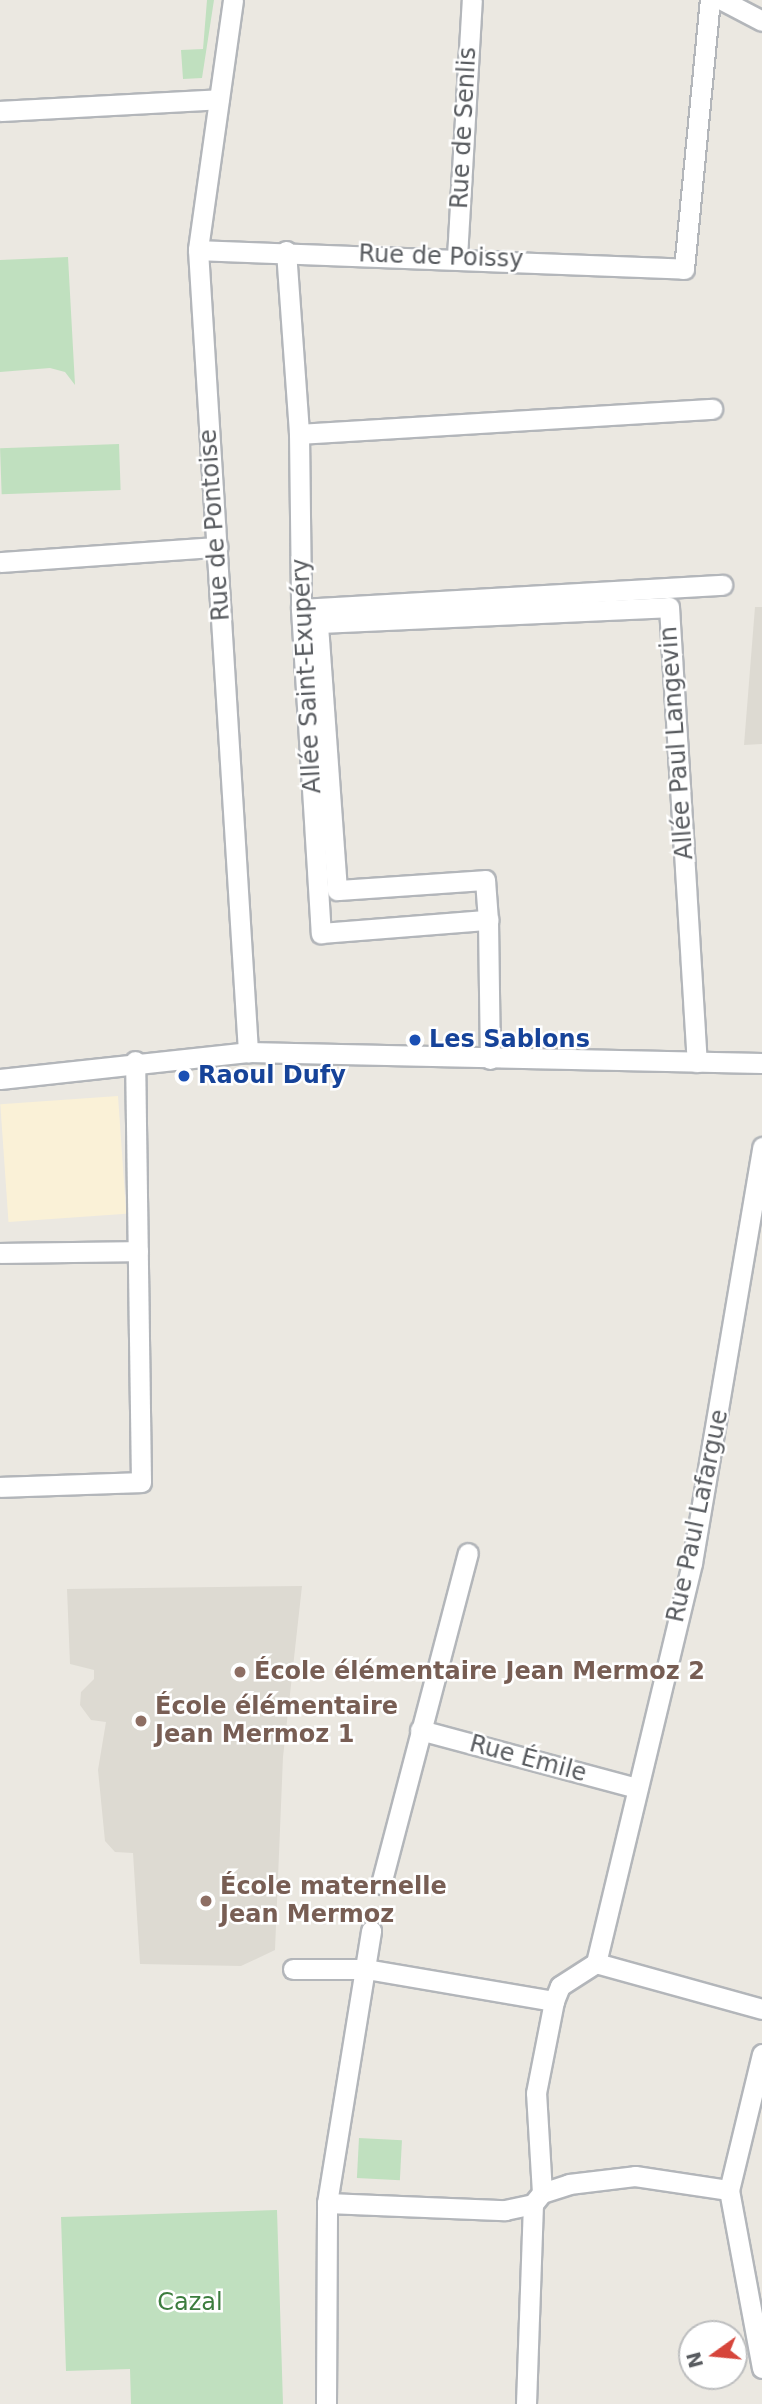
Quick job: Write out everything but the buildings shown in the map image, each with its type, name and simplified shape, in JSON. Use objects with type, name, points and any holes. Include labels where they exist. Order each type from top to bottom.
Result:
[{"type":"street","name":"Rue de Pontoise","points":[[233,0],[198,250],[217,547],[242,1053]]},
{"type":"street","name":"Rue de Senlis","points":[[457,257],[472,0]]},
{"type":"street","name":"Rue de Poissy","points":[[198,250],[457,257],[684,269],[710,0]]},
{"type":"street","points":[[722,0],[762,21]]},
{"type":"street","points":[[0,111],[219,99]]},
{"type":"street","name":"Allée Saint-Exupéry","points":[[286,251],[299,434],[302,609],[321,933],[488,920]]},
{"type":"street","points":[[299,434],[712,409]]},
{"type":"street","points":[[0,562],[217,547]]},
{"type":"street","points":[[302,609],[722,585]]},
{"type":"street","name":"Allée Paul Langevin","points":[[318,623],[669,607],[697,1062]]},
{"type":"street","name":"Allée Saint-Exupéry","points":[[318,623],[337,890],[485,880],[490,1059]]},
{"type":"street","points":[[0,1079],[135,1061],[242,1053],[762,1063]]},
{"type":"street","points":[[0,1487],[141,1482],[135,1061]]},
{"type":"street","name":"Rue Paul Lafargue","points":[[596,1963],[692,1563],[762,1147]]},
{"type":"street","points":[[0,1253],[138,1251]]},
{"type":"street","points":[[381,1884],[468,1553]]},
{"type":"street","name":"Rue Émile","points":[[420,1730],[636,1788]]},
{"type":"street","points":[[326,2404],[327,2203],[371,1931]]},
{"type":"street","points":[[526,2404],[538,2199],[536,2094],[554,2001],[560,1986],[596,1963],[762,2009]]},
{"type":"street","points":[[293,1969],[366,1969],[554,2001]]},
{"type":"street","points":[[762,2054],[729,2190],[762,2368]]},
{"type":"street","points":[[327,2203],[505,2210],[538,2199],[569,2184],[635,2176],[729,2190]]},
{"type":"shaded area","points":[[755,607],[762,607],[762,744],[744,745]]},
{"type":"shaded area","points":[[118,1096],[126,1214],[9,1222],[0,1104]]},
{"type":"shaded area","points":[[302,1586],[283,1757],[275,1950],[241,1966],[140,1964],[133,1853],[115,1852],[105,1841],[98,1770],[106,1722],[91,1720],[80,1705],[81,1692],[94,1679],[94,1670],[70,1664],[67,1589]]},
{"type":"green space","points":[[207,0],[214,0],[202,78],[183,79],[181,50],[203,49]]},
{"type":"green space","points":[[68,257],[75,385],[65,372],[50,368],[0,372],[0,260]]},
{"type":"green space","points":[[119,444],[121,490],[2,494],[0,448]]},
{"type":"green space","points":[[359,2138],[402,2140],[400,2180],[357,2178]]},
{"type":"green space","name":"Cazal","points":[[277,2210],[283,2404],[131,2404],[130,2369],[66,2371],[61,2217]]},
{"type":"place","name":"Les Sablons","points":[[415,1040]]},
{"type":"place","name":"Raoul Dufy","points":[[184,1076]]},
{"type":"place","name":"École élémentaire Jean Mermoz 2","points":[[240,1672]]},
{"type":"place","name":"École élémentaire Jean Mermoz 1","points":[[141,1721]]},
{"type":"place","name":"École maternelle Jean Mermoz","points":[[206,1901]]}]
